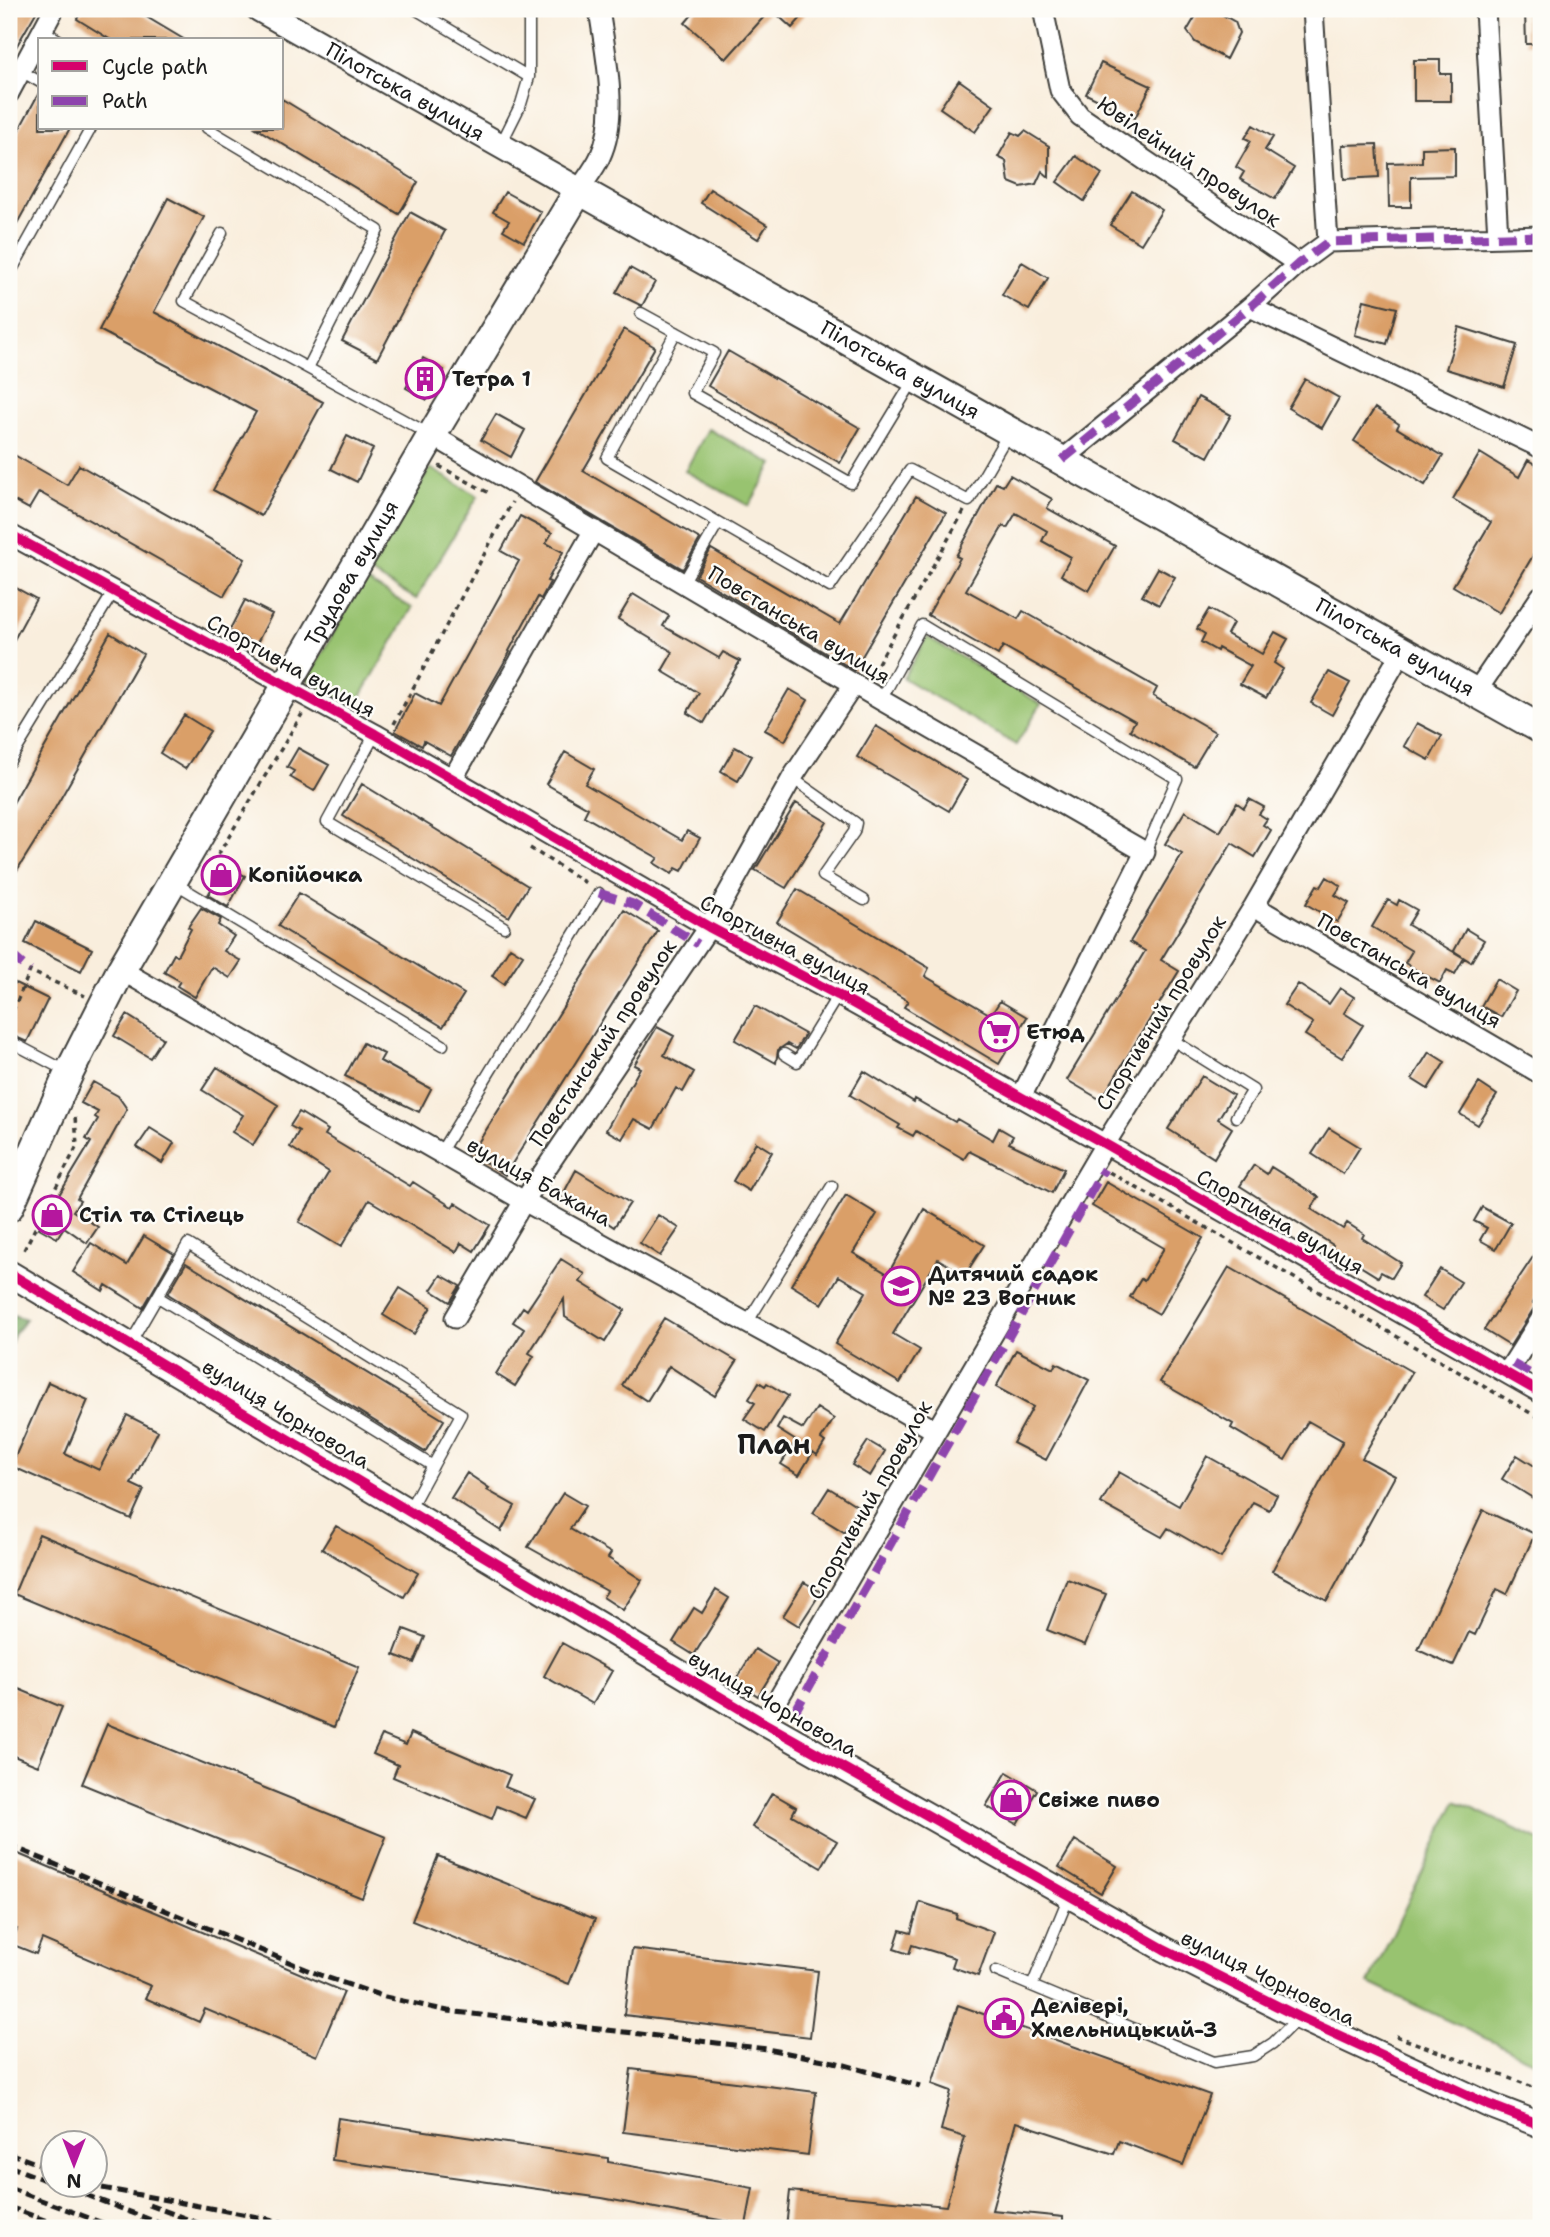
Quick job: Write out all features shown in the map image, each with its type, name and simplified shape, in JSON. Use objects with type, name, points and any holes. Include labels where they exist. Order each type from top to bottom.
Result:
[{"type":"main road","name":"Пілотська вулиця","points":[[579,190],[1541,729]]},
{"type":"main road","name":"Трудова вулиця","points":[[9,1207],[69,1073],[121,970],[432,435],[579,190]]},
{"type":"street","points":[[51,35],[54,9]]},
{"type":"street","name":"Трудова вулиця","points":[[579,190],[600,156],[610,125],[608,73],[599,9]]},
{"type":"street","name":"Ювілейний провулок","points":[[1043,9],[1060,90],[1080,116],[1298,264]]},
{"type":"street","points":[[1313,9],[1328,242]]},
{"type":"street","points":[[1485,9],[1499,237]]},
{"type":"street","name":"Пілотська вулиця","points":[[275,13],[579,190]]},
{"type":"street","points":[[9,93],[21,71],[38,51]]},
{"type":"street","points":[[1062,460],[1328,242],[1541,236]]},
{"type":"street","points":[[1250,307],[1541,448]]},
{"type":"street","name":"Повстанська вулиця","points":[[432,435],[858,687],[1145,852]]},
{"type":"street","points":[[453,778],[594,530]]},
{"type":"street","name":"Спортивна вулиця","points":[[9,534],[286,685],[382,733],[453,778],[709,927],[838,995],[1105,1144],[1541,1393]]},
{"type":"street","points":[[1476,692],[1541,596]]},
{"type":"street","name":"Спортивний провулок","points":[[764,1723],[1105,1144],[1254,906],[1402,651]]},
{"type":"street","name":"Повстанський провулок","points":[[455,1318],[524,1201],[709,927],[792,778],[858,687]]},
{"type":"street","points":[[1021,1097],[1145,852]]},
{"type":"street","name":"Повстанська вулиця","points":[[1254,906],[1541,1074]]},
{"type":"street","name":"вулиця Бажана","points":[[121,970],[524,1201],[747,1323],[936,1432]]},
{"type":"street","name":"вулиця Чорновола","points":[[9,1273],[764,1723],[1164,1949],[1299,2017],[1489,2105],[1541,2124]]},
{"type":"street","points":[[1507,1373],[1541,1319]]},
{"type":"lane","points":[[415,9],[529,77]]},
{"type":"lane","points":[[500,145],[521,104],[529,77],[529,9]]},
{"type":"lane","points":[[21,71],[38,81]]},
{"type":"lane","points":[[9,275],[90,130]]},
{"type":"lane","points":[[209,130],[378,230],[308,368]]},
{"type":"lane","points":[[222,233],[184,301],[432,435]]},
{"type":"lane","points":[[641,313],[714,353],[692,393],[851,482],[915,378]]},
{"type":"lane","points":[[676,332],[607,458],[830,587],[910,470],[969,501],[1010,431]]},
{"type":"lane","points":[[683,583],[718,523]]},
{"type":"lane","points":[[9,762],[114,591]]},
{"type":"lane","points":[[881,700],[922,625],[1177,779],[1145,852]]},
{"type":"lane","points":[[382,733],[327,822],[504,927]]},
{"type":"lane","points":[[792,778],[856,823],[854,832],[823,876],[864,900]]},
{"type":"lane","points":[[172,882],[443,1045]]},
{"type":"lane","points":[[440,1153],[598,893]]},
{"type":"lane","points":[[784,1054],[797,1062],[838,995]]},
{"type":"lane","points":[[1171,1039],[1253,1090],[1236,1117]]},
{"type":"lane","points":[[9,1041],[69,1073]]},
{"type":"lane","points":[[747,1323],[832,1186]]},
{"type":"lane","points":[[130,1344],[188,1244],[461,1414],[409,1510]]},
{"type":"lane","points":[[158,1297],[433,1466]]},
{"type":"lane","points":[[1032,1986],[1069,1896]]},
{"type":"lane","points":[[996,1970],[1214,2062],[1253,2056],[1273,2043],[1299,2017]]},
{"type":"path","points":[[432,463],[511,505]]},
{"type":"path","points":[[382,733],[520,487]]},
{"type":"path","points":[[858,687],[969,501]]},
{"type":"path","points":[[9,1020],[30,971],[86,997]]},
{"type":"path","points":[[1104,1169],[1541,1419]]},
{"type":"path","points":[[1388,2033],[1541,2090]]},
{"type":"green space","points":[[708,429],[773,464],[749,506],[685,471]]},
{"type":"green space","points":[[430,468],[478,496],[416,599],[369,572]]},
{"type":"green space","points":[[364,579],[412,608],[355,707],[307,680]]},
{"type":"green space","points":[[927,637],[1041,704],[1016,745],[903,678]]},
{"type":"green space","points":[[9,1316],[26,1319],[15,1333],[9,1347]]},
{"type":"green space","points":[[1456,1801],[1541,1841],[1541,2065],[1369,1983]]},
{"type":"building","points":[[13,9],[38,9],[9,59],[9,15]]},
{"type":"building","points":[[83,9],[133,9],[182,38],[108,38],[77,19]]},
{"type":"building","points":[[697,9],[771,9],[726,59],[685,23]]},
{"type":"building","points":[[771,9],[809,9],[792,28]]},
{"type":"building","points":[[1200,9],[1212,9],[1235,22],[1239,33],[1226,59],[1195,42],[1187,31]]},
{"type":"building","points":[[1525,11],[1541,11],[1541,44],[1526,44]]},
{"type":"building","points":[[1414,60],[1440,60],[1440,74],[1451,74],[1451,101],[1414,101]]},
{"type":"building","points":[[1101,63],[1151,86],[1135,118],[1086,94]]},
{"type":"building","points":[[959,80],[994,105],[975,132],[940,108]]},
{"type":"building","points":[[38,95],[38,130],[69,130],[9,238],[9,148]]},
{"type":"building","points":[[284,100],[418,182],[399,214],[259,130],[284,130]]},
{"type":"building","points":[[1253,125],[1273,137],[1265,150],[1294,168],[1275,199],[1240,179],[1244,172],[1236,167],[1251,141],[1245,138]]},
{"type":"building","points":[[1025,131],[1049,146],[1049,177],[1042,171],[1036,184],[1021,187],[1009,182],[1006,161],[998,157],[1012,132],[1020,136]]},
{"type":"building","points":[[1377,144],[1379,177],[1344,179],[1342,145]]},
{"type":"building","points":[[1455,147],[1455,176],[1411,177],[1411,207],[1389,207],[1388,163],[1422,162],[1422,148]]},
{"type":"building","points":[[1076,156],[1102,174],[1084,201],[1057,182]]},
{"type":"building","points":[[710,189],[767,225],[758,239],[701,203]]},
{"type":"building","points":[[1132,191],[1162,210],[1141,244],[1110,225]]},
{"type":"building","points":[[505,192],[541,212],[524,242],[503,230],[509,221],[493,212]]},
{"type":"building","points":[[168,198],[204,217],[154,312],[323,402],[261,516],[213,490],[256,412],[99,330]]},
{"type":"building","points":[[410,212],[445,231],[377,359],[342,341]]},
{"type":"building","points":[[1022,262],[1048,278],[1029,310],[1002,295]]},
{"type":"building","points":[[630,268],[655,282],[642,306],[616,293]]},
{"type":"building","points":[[1364,300],[1397,308],[1387,344],[1355,335]]},
{"type":"building","points":[[1459,327],[1517,345],[1504,387],[1446,369]]},
{"type":"building","points":[[624,329],[655,347],[583,471],[700,539],[683,569],[535,482]]},
{"type":"building","points":[[728,351],[860,428],[840,463],[708,386]]},
{"type":"building","name":"Тетра 1","points":[[423,358],[444,370],[427,400],[406,388]]},
{"type":"building","points":[[1305,379],[1339,398],[1322,428],[1288,408]]},
{"type":"building","points":[[1198,397],[1231,415],[1208,457],[1175,439]]},
{"type":"building","points":[[1375,408],[1399,424],[1397,428],[1443,456],[1425,485],[1354,441]]},
{"type":"building","points":[[496,414],[525,430],[511,457],[481,440]]},
{"type":"building","points":[[347,436],[373,449],[357,482],[331,469]]},
{"type":"building","points":[[9,452],[67,485],[79,465],[245,559],[224,596],[39,492],[29,509],[9,498]]},
{"type":"building","points":[[1480,453],[1519,477],[1528,460],[1541,468],[1541,542],[1499,613],[1453,586],[1491,522],[1453,499]]},
{"type":"building","points":[[1010,475],[1052,499],[1047,508],[1115,546],[1089,591],[1061,575],[1071,557],[1042,541],[1047,531],[1016,513],[1007,528],[1003,526],[966,590],[1018,619],[1023,611],[1157,688],[1153,696],[1215,732],[1194,767],[1130,730],[1135,721],[1003,646],[998,655],[928,615],[960,558],[956,556],[996,483],[1003,486]]},
{"type":"building","points":[[916,496],[946,513],[854,670],[696,576],[711,549],[840,624]]},
{"type":"building","points":[[520,516],[552,533],[546,543],[563,552],[547,581],[550,582],[541,599],[538,597],[451,756],[424,741],[422,746],[395,731],[415,693],[439,706],[519,561],[501,551]]},
{"type":"building","points":[[1158,568],[1175,577],[1159,605],[1142,596]]},
{"type":"building","points":[[9,584],[36,599],[9,649]]},
{"type":"building","points":[[633,594],[669,616],[663,626],[719,658],[723,652],[740,661],[704,723],[687,713],[699,693],[662,671],[673,652],[618,619]]},
{"type":"building","points":[[245,600],[272,614],[256,645],[229,631]]},
{"type":"building","points":[[1209,609],[1233,623],[1227,634],[1262,654],[1275,632],[1288,639],[1274,663],[1283,669],[1266,698],[1240,684],[1251,666],[1201,642],[1205,634],[1197,629]]},
{"type":"building","points":[[110,633],[143,654],[46,824],[9,883],[9,810]]},
{"type":"building","points":[[1329,672],[1350,683],[1332,715],[1311,703]]},
{"type":"building","points":[[789,689],[808,700],[785,741],[765,730]]},
{"type":"building","points":[[184,715],[210,731],[185,769],[160,753]]},
{"type":"building","points":[[1417,723],[1442,736],[1429,760],[1404,746]]},
{"type":"building","points":[[876,726],[967,780],[949,811],[857,757]]},
{"type":"building","points":[[735,747],[752,756],[738,781],[721,771]]},
{"type":"building","points":[[298,748],[329,765],[314,791],[290,777],[294,771],[287,767]]},
{"type":"building","points":[[565,752],[594,769],[585,784],[682,840],[687,831],[700,838],[682,871],[676,868],[672,874],[654,863],[658,858],[584,816],[588,808],[546,784]]},
{"type":"building","points":[[362,784],[528,886],[509,917],[343,816]]},
{"type":"building","points":[[1249,799],[1264,807],[1259,814],[1267,819],[1263,825],[1271,830],[1255,857],[1232,843],[1161,960],[1179,971],[1101,1100],[1067,1080],[1145,951],[1130,942],[1182,854],[1165,844],[1185,811],[1220,832],[1237,803],[1244,808]]},
{"type":"building","points":[[796,803],[827,822],[786,888],[755,870]]},
{"type":"building","points":[[225,865],[245,876],[228,907],[208,895]]},
{"type":"building","points":[[1327,877],[1341,886],[1335,895],[1349,903],[1337,922],[1306,904],[1317,885],[1321,887]]},
{"type":"building","points":[[797,889],[929,968],[925,976],[991,1015],[1000,1001],[1027,1017],[999,1064],[904,1007],[908,1001],[777,922]]},
{"type":"building","points":[[299,893],[464,994],[443,1027],[278,926]]},
{"type":"building","points":[[1388,900],[1397,905],[1399,900],[1417,910],[1408,925],[1464,958],[1455,974],[1447,970],[1440,983],[1419,972],[1405,963],[1412,951],[1372,927]]},
{"type":"building","points":[[201,908],[221,919],[218,925],[234,936],[224,951],[241,961],[230,978],[212,967],[195,997],[177,986],[180,981],[164,972],[174,954],[177,956],[191,929],[188,927]]},
{"type":"building","points":[[624,910],[658,931],[505,1175],[471,1154]]},
{"type":"building","points":[[36,921],[92,949],[81,971],[25,943]]},
{"type":"building","points":[[1466,929],[1484,940],[1471,962],[1454,951]]},
{"type":"building","points":[[510,947],[523,955],[504,984],[492,976]]},
{"type":"building","points":[[1496,979],[1516,991],[1501,1017],[1481,1006]]},
{"type":"building","points":[[9,980],[48,999],[27,1042],[9,1034]]},
{"type":"building","points":[[1298,984],[1329,1004],[1340,988],[1354,997],[1344,1013],[1363,1025],[1342,1058],[1305,1035],[1313,1023],[1284,1005]]},
{"type":"building","points":[[755,1006],[805,1034],[796,1049],[787,1044],[778,1050],[776,1063],[735,1040]]},
{"type":"building","points":[[127,1015],[163,1038],[150,1058],[114,1036]]},
{"type":"building","points":[[657,1027],[674,1036],[664,1055],[694,1072],[683,1092],[676,1088],[653,1129],[634,1119],[622,1139],[606,1130],[640,1068],[634,1065]]},
{"type":"building","points":[[363,1043],[384,1054],[380,1061],[431,1089],[419,1112],[345,1076]]},
{"type":"building","points":[[1429,1052],[1445,1062],[1428,1089],[1412,1079]]},
{"type":"building","points":[[217,1067],[278,1105],[253,1145],[232,1132],[243,1115],[202,1090]]},
{"type":"building","points":[[864,1071],[914,1102],[915,1099],[955,1122],[957,1119],[993,1140],[999,1128],[1013,1136],[1009,1143],[1064,1169],[1052,1193],[969,1151],[964,1159],[916,1131],[913,1136],[898,1128],[900,1125],[850,1095]]},
{"type":"building","points":[[1202,1076],[1233,1095],[1218,1119],[1232,1128],[1214,1158],[1168,1129]]},
{"type":"building","points":[[93,1082],[118,1096],[127,1109],[73,1211],[98,1227],[87,1243],[64,1227],[57,1238],[39,1228],[91,1142],[86,1139],[98,1119],[95,1117],[98,1112],[81,1103]]},
{"type":"building","points":[[1479,1083],[1497,1095],[1478,1125],[1460,1114]]},
{"type":"building","points":[[299,1112],[328,1130],[325,1135],[410,1186],[413,1182],[452,1207],[455,1203],[490,1225],[474,1251],[461,1243],[456,1252],[369,1200],[341,1247],[299,1222],[329,1172],[290,1147],[299,1131],[290,1126]]},
{"type":"building","points":[[150,1128],[174,1143],[162,1163],[137,1147]]},
{"type":"building","points":[[1329,1128],[1360,1147],[1343,1174],[1312,1154]]},
{"type":"building","points":[[756,1142],[772,1152],[749,1191],[733,1181]]},
{"type":"building","points":[[1254,1165],[1267,1174],[1271,1167],[1319,1197],[1311,1209],[1343,1229],[1347,1223],[1364,1234],[1362,1238],[1401,1263],[1392,1278],[1381,1272],[1378,1277],[1240,1186]]},
{"type":"building","points":[[576,1170],[630,1203],[614,1227],[586,1208],[585,1211],[561,1198]]},
{"type":"building","points":[[1106,1182],[1203,1238],[1159,1314],[1130,1297],[1141,1279],[1144,1281],[1164,1248],[1092,1206]]},
{"type":"building","points":[[846,1195],[877,1214],[853,1253],[888,1274],[924,1209],[984,1245],[965,1275],[938,1259],[893,1334],[920,1350],[900,1383],[835,1344],[866,1292],[839,1276],[822,1304],[791,1285]]},
{"type":"building","points":[[1482,1207],[1511,1223],[1496,1249],[1480,1240],[1487,1228],[1474,1221]]},
{"type":"building","points":[[658,1215],[679,1228],[660,1256],[640,1243]]},
{"type":"building","points":[[144,1236],[174,1254],[143,1308],[106,1285],[103,1291],[73,1272],[91,1243],[127,1265]]},
{"type":"building","points":[[1541,1245],[1541,1289],[1533,1303],[1536,1305],[1510,1346],[1484,1330]]},
{"type":"building","points":[[561,1259],[585,1274],[580,1282],[625,1310],[605,1342],[565,1317],[564,1299],[529,1353],[534,1356],[515,1386],[496,1374],[524,1329],[513,1322],[523,1307],[527,1310]]},
{"type":"building","points":[[186,1263],[444,1420],[425,1452],[168,1294]]},
{"type":"building","points":[[1229,1267],[1412,1372],[1362,1458],[1395,1476],[1327,1601],[1272,1571],[1343,1441],[1308,1421],[1285,1460],[1231,1428],[1233,1424],[1160,1382]]},
{"type":"building","points":[[1440,1269],[1461,1282],[1443,1310],[1422,1297]]},
{"type":"building","points":[[441,1275],[460,1286],[450,1302],[431,1290]]},
{"type":"building","points":[[400,1288],[431,1307],[414,1334],[383,1315]]},
{"type":"building","points":[[664,1318],[737,1361],[715,1396],[669,1366],[647,1401],[622,1385]]},
{"type":"building","points":[[1016,1350],[1053,1369],[1056,1363],[1089,1380],[1046,1460],[1013,1443],[1033,1407],[996,1387]]},
{"type":"building","points":[[48,1382],[88,1400],[65,1454],[99,1470],[127,1415],[158,1431],[131,1484],[144,1490],[131,1519],[11,1466]]},
{"type":"building","points":[[759,1382],[765,1386],[767,1383],[788,1396],[765,1432],[744,1419],[755,1403],[749,1399]]},
{"type":"building","points":[[817,1408],[834,1419],[821,1439],[825,1442],[817,1455],[813,1452],[799,1475],[781,1464],[796,1441],[777,1429],[783,1418],[803,1429]]},
{"type":"building","points":[[868,1441],[885,1451],[870,1476],[852,1465]]},
{"type":"building","points":[[1517,1455],[1541,1470],[1541,1503],[1502,1479]]},
{"type":"building","points":[[1207,1456],[1277,1495],[1269,1510],[1253,1502],[1221,1558],[1168,1528],[1162,1537],[1101,1503],[1119,1472],[1179,1506]]},
{"type":"building","points":[[467,1473],[489,1488],[487,1490],[515,1506],[501,1531],[451,1498]]},
{"type":"building","points":[[829,1488],[859,1507],[844,1532],[813,1513]]},
{"type":"building","points":[[563,1493],[585,1506],[570,1529],[611,1553],[608,1558],[642,1580],[623,1610],[603,1597],[607,1591],[528,1547]]},
{"type":"building","points":[[1483,1510],[1535,1534],[1507,1594],[1497,1589],[1475,1635],[1469,1632],[1453,1666],[1418,1650]]},
{"type":"building","points":[[336,1526],[418,1573],[404,1597],[322,1549]]},
{"type":"building","points":[[39,1534],[359,1667],[334,1727],[14,1594]]},
{"type":"building","points":[[1067,1579],[1106,1594],[1085,1645],[1047,1630]]},
{"type":"building","points":[[804,1582],[821,1592],[799,1626],[783,1616]]},
{"type":"building","points":[[716,1590],[729,1598],[694,1655],[673,1642],[694,1608],[702,1613]]},
{"type":"building","points":[[404,1629],[425,1637],[414,1663],[394,1655]]},
{"type":"building","points":[[562,1643],[612,1671],[593,1704],[544,1676]]},
{"type":"building","points":[[755,1649],[778,1663],[758,1696],[735,1681]]},
{"type":"building","points":[[9,1685],[62,1707],[38,1766],[9,1754]]},
{"type":"building","points":[[107,1724],[386,1837],[362,1898],[82,1784]]},
{"type":"building","points":[[411,1733],[510,1775],[505,1787],[535,1799],[526,1818],[497,1806],[492,1819],[393,1777],[398,1765],[373,1754],[382,1735],[406,1745]]},
{"type":"building","points":[[1007,1772],[1037,1790],[1017,1824],[986,1806]]},
{"type":"building","points":[[772,1793],[796,1807],[792,1815],[837,1841],[821,1868],[752,1827]]},
{"type":"building","points":[[1075,1840],[1117,1866],[1101,1893],[1059,1867]]},
{"type":"building","points":[[9,1850],[344,1992],[317,2056],[205,2009],[199,2022],[145,1998],[151,1986],[42,1939],[36,1954],[11,1944],[17,1929],[9,1926]]},
{"type":"building","points":[[438,1856],[595,1919],[569,1984],[412,1921]]},
{"type":"building","points":[[920,1902],[957,1914],[956,1918],[994,1932],[978,1976],[952,1967],[955,1958],[912,1945],[909,1954],[894,1949],[900,1930],[911,1933]]},
{"type":"building","points":[[632,1949],[818,1971],[810,2037],[624,2015]]},
{"type":"building","points":[[958,2005],[1210,2095],[1183,2165],[1119,2141],[1114,2154],[1016,2122],[992,2210],[1063,2217],[1063,2228],[786,2228],[790,2191],[946,2206],[965,2137],[941,2130],[951,2091],[932,2084]]},
{"type":"building","points":[[631,2069],[816,2092],[808,2155],[623,2132]]},
{"type":"building","points":[[338,2118],[608,2158],[608,2162],[753,2188],[746,2225],[602,2198],[332,2160]]},
{"type":"railway","points":[[9,1845],[320,1975],[385,1997],[448,2011],[767,2049],[834,2062],[920,2086]]},
{"type":"railway","points":[[9,2153],[38,2164]]},
{"type":"railway","points":[[9,2166],[38,2177]]},
{"type":"railway","points":[[9,2188],[116,2228]]},
{"type":"railway","points":[[108,2189],[306,2228]]},
{"type":"railway","points":[[94,2198],[172,2228]]},
{"type":"railway","points":[[149,2205],[211,2228]]},
{"type":"railway","points":[[9,2207],[66,2228]]},
{"type":"marked path","points":[[1062,460],[1328,242],[1541,236]]},
{"type":"marked path","points":[[599,893],[633,904],[698,944]]},
{"type":"marked path","points":[[9,953],[30,971]]},
{"type":"marked path","points":[[796,1715],[797,1708],[1104,1169]]},
{"type":"marked path","points":[[1513,1364],[1541,1380]]},
{"type":"cycle path","points":[[9,534],[375,734],[709,927],[838,995],[1105,1144],[1541,1393]]},
{"type":"cycle path","points":[[9,1273],[764,1723],[1164,1949],[1299,2017],[1489,2105],[1541,2125]]},
{"type":"place","name":"Тетра 1","points":[[425,379]]},
{"type":"place","name":"Копійочка","points":[[221,875]]},
{"type":"place","name":"Етюд","points":[[999,1032]]},
{"type":"place","name":"Стіл та Стілець","points":[[52,1215]]},
{"type":"place","name":"Дитячий садок № 23 Вогник","points":[[901,1286]]},
{"type":"place","name":"Свіже пиво","points":[[1011,1800]]},
{"type":"place","name":"Делівері, Хмельницький-3","points":[[1004,2018]]},
{"type":"district","name":"План","points":[[774,1444]]}]
